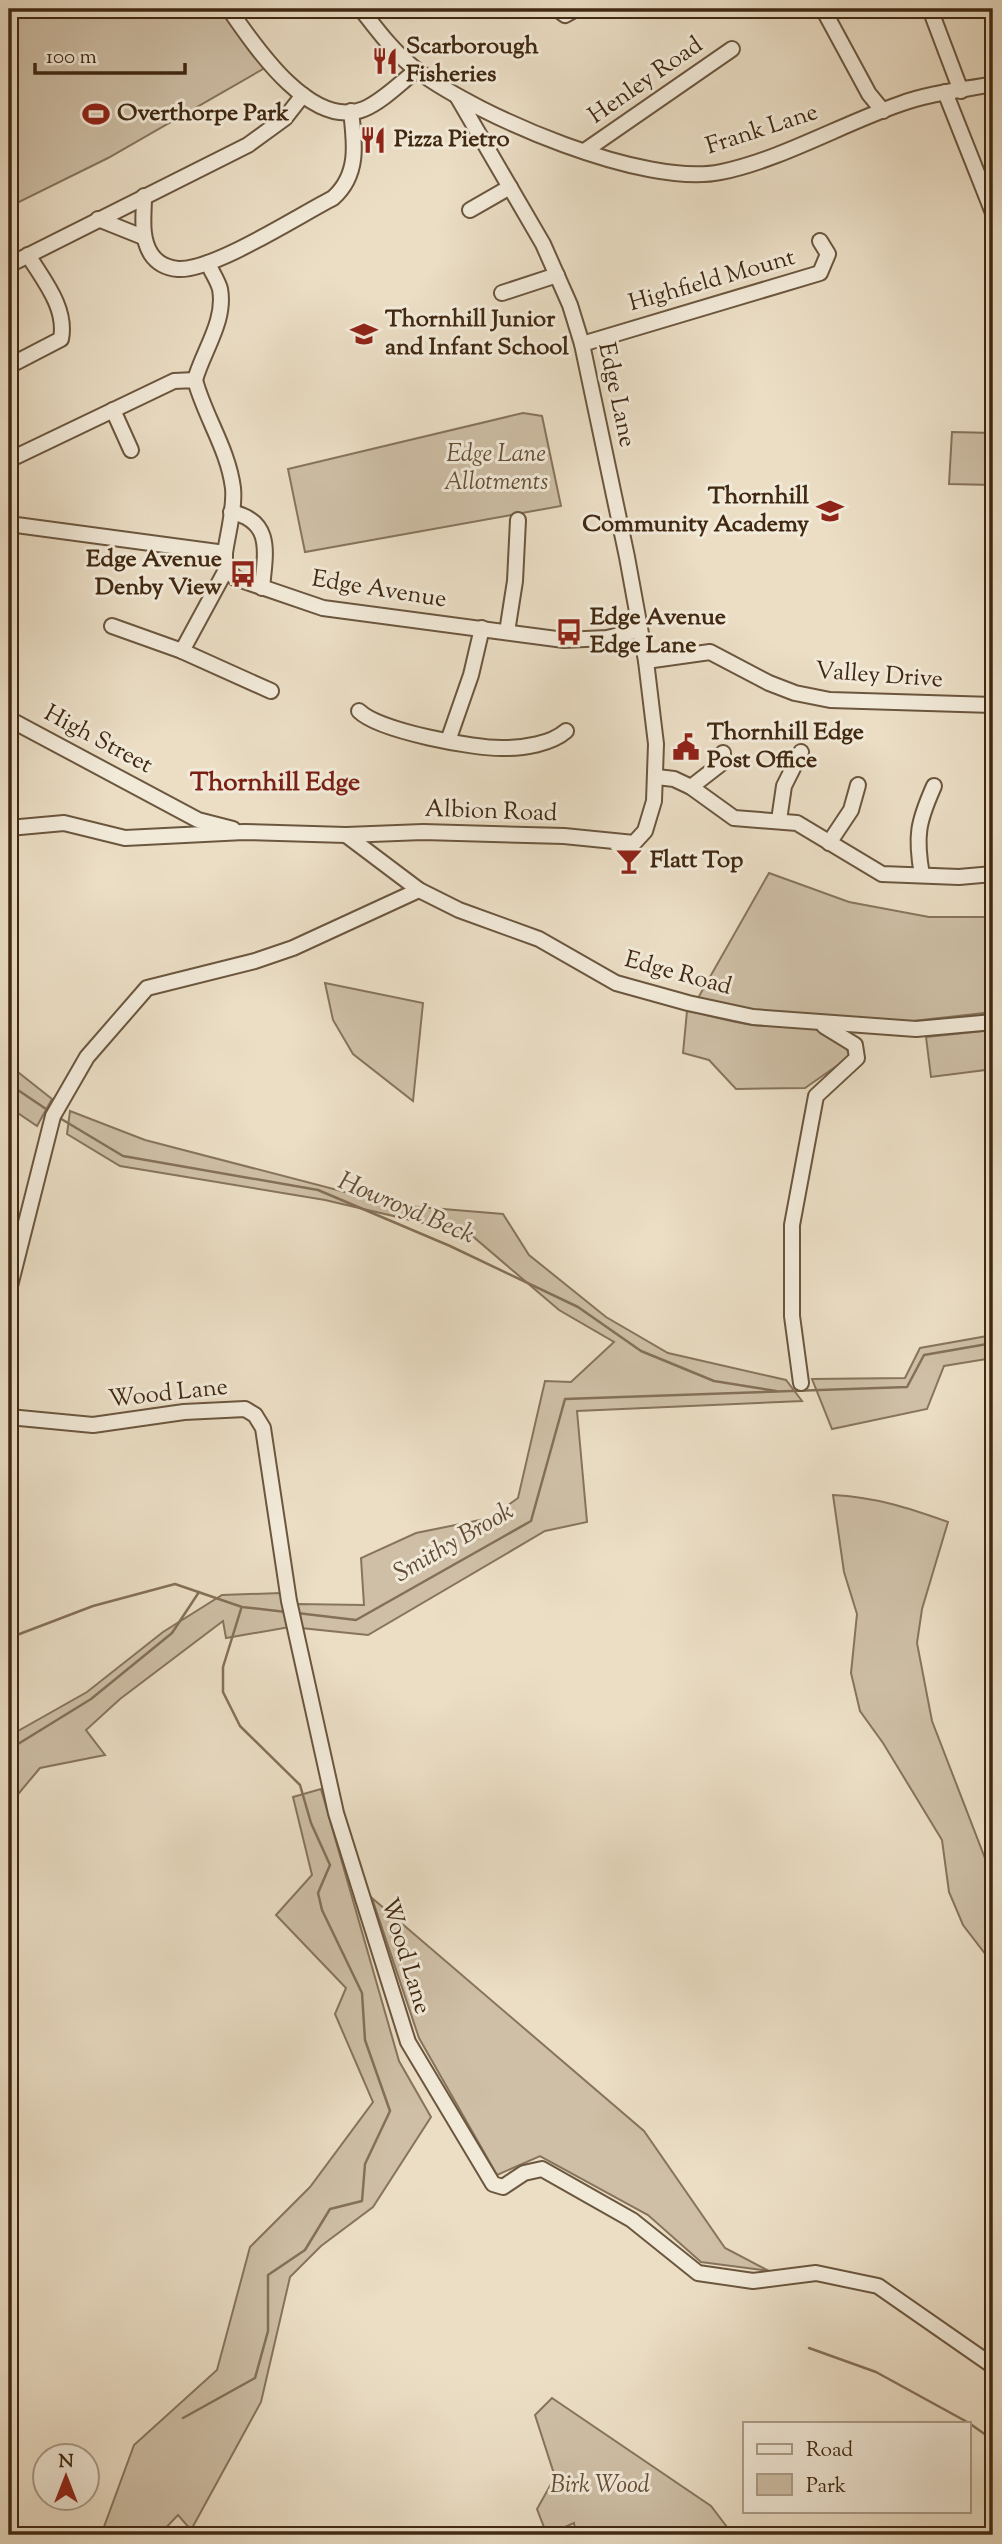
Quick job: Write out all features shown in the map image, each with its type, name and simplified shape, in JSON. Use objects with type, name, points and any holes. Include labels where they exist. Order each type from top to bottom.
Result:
[{"type":"street","points":[[229,9],[270,65],[303,95],[338,113],[372,105],[417,70]]},
{"type":"street","name":"Frank Lane","points":[[361,9],[398,54],[458,98],[498,117],[627,166],[664,173],[720,173],[883,111],[945,92],[993,84]]},
{"type":"street","points":[[557,9],[565,15],[576,9]]},
{"type":"street","points":[[823,9],[869,94],[883,111]]},
{"type":"street","points":[[930,9],[961,91]]},
{"type":"street","name":"Henley Road","points":[[586,150],[733,49]]},
{"type":"street","points":[[945,92],[993,213]]},
{"type":"street","points":[[9,265],[248,145],[285,118],[303,95]]},
{"type":"street","name":"Edge Lane","points":[[458,98],[557,275],[582,344],[646,660],[656,737],[657,777],[650,819],[634,843]]},
{"type":"street","points":[[144,196],[143,237],[152,256],[164,266],[179,269],[208,263],[332,198],[344,188],[353,167],[355,141],[351,111]]},
{"type":"street","points":[[482,139],[498,117]]},
{"type":"street","points":[[470,210],[510,187]]},
{"type":"street","points":[[98,219],[143,237]]},
{"type":"street","name":"Highfield Mount","points":[[582,344],[820,274],[828,254],[820,241]]},
{"type":"street","points":[[9,366],[61,339],[64,324],[54,299],[28,255]]},
{"type":"street","points":[[181,651],[227,568],[225,553],[233,490],[226,455],[202,404],[195,380],[213,338],[219,313],[220,289],[208,263]]},
{"type":"street","points":[[502,293],[557,275]]},
{"type":"street","points":[[9,460],[174,381],[195,380]]},
{"type":"street","points":[[113,410],[131,450]]},
{"type":"street","points":[[231,512],[249,516],[260,529],[266,552],[262,589]]},
{"type":"street","points":[[507,632],[515,581],[518,520]]},
{"type":"street","points":[[9,524],[225,553]]},
{"type":"street","name":"Edge Avenue","points":[[227,568],[235,578],[323,608],[564,640],[607,638],[640,630]]},
{"type":"street","points":[[112,626],[181,651],[271,691]]},
{"type":"street","points":[[448,741],[471,675],[482,628]]},
{"type":"street","name":"Valley Drive","points":[[646,660],[710,652],[769,683],[795,693],[830,700],[993,705]]},
{"type":"street","points":[[359,711],[366,719],[448,741],[505,748],[548,741],[566,731]]},
{"type":"street","name":"High Street","points":[[9,719],[198,820],[244,832]]},
{"type":"street","points":[[691,787],[722,763],[723,752]]},
{"type":"street","points":[[779,820],[784,786],[801,752]]},
{"type":"street","points":[[657,777],[674,779],[691,787],[734,818],[797,823],[882,874],[959,877],[993,874]]},
{"type":"street","points":[[830,843],[851,810],[858,785]]},
{"type":"street","points":[[922,876],[916,846],[918,822],[934,786]]},
{"type":"street","points":[[9,828],[64,823],[125,838],[244,832]]},
{"type":"street","name":"Albion Road","points":[[244,832],[346,835],[423,832],[564,836],[634,843]]},
{"type":"street","name":"Edge Road","points":[[346,835],[419,890],[459,910],[539,939],[616,983],[753,1017],[916,1029],[993,1021]]},
{"type":"street","points":[[9,1290],[53,1116],[87,1057],[148,988],[255,961],[293,948],[419,890]]},
{"type":"street","points":[[801,1383],[792,1316],[792,1225],[816,1096],[857,1058],[855,1045],[845,1036],[817,1022]]},
{"type":"street","name":"Wood Lane","points":[[9,1417],[93,1425],[184,1412],[245,1409],[255,1415],[262,1428],[289,1601],[348,1852],[408,2042],[493,2184],[503,2187],[524,2173],[542,2169],[632,2220],[698,2273],[753,2281],[816,2273],[878,2286],[993,2366]]},
{"type":"green space","name":"Overthorpe Park","points":[[9,9],[229,9],[270,65],[108,158],[9,207]]},
{"type":"green space","name":"Edge Lane Allotments","points":[[523,413],[542,416],[561,506],[305,552],[288,469]]},
{"type":"green space","points":[[952,432],[993,433],[993,485],[949,484]]},
{"type":"green space","points":[[769,873],[849,902],[929,917],[993,917],[993,1012],[904,1022],[754,1011],[698,998]]},
{"type":"green space","points":[[325,983],[423,1003],[413,1101],[353,1054],[333,1020]]},
{"type":"green space","points":[[687,1011],[752,1025],[819,1029],[831,1034],[851,1056],[805,1088],[736,1089],[709,1060],[683,1053]]},
{"type":"green space","points":[[993,1030],[993,1069],[931,1077],[926,1037]]},
{"type":"green space","points":[[9,1065],[52,1099],[37,1126],[9,1107]]},
{"type":"green space","points":[[70,1111],[145,1140],[395,1205],[503,1214],[529,1255],[606,1317],[668,1353],[786,1380],[802,1401],[577,1411],[587,1522],[545,1531],[368,1635],[301,1628],[297,1604],[364,1605],[361,1558],[416,1533],[490,1518],[518,1498],[545,1381],[571,1382],[614,1342],[559,1310],[470,1234],[325,1200],[120,1166],[67,1134]]},
{"type":"green space","points":[[993,1335],[993,1358],[944,1366],[927,1409],[832,1429],[812,1379],[905,1378],[920,1348]]},
{"type":"green space","points":[[833,1495],[892,1504],[948,1522],[922,1609],[917,1643],[932,1721],[993,1879],[993,1964],[963,1925],[949,1892],[942,1840],[883,1743],[860,1711],[851,1673],[857,1614],[844,1572]]},
{"type":"green space","points":[[281,1593],[290,1627],[226,1638],[223,1621],[120,1699],[86,1730],[105,1755],[40,1768],[9,1805],[9,1740],[18,1731],[87,1692],[163,1632],[222,1595]]},
{"type":"green space","points":[[321,1789],[399,2061],[431,2117],[373,2207],[321,2246],[290,2277],[261,2402],[191,2530],[178,2515],[159,2535],[101,2535],[134,2445],[217,2370],[250,2247],[310,2187],[373,2102],[335,2014],[346,1988],[276,1915],[312,1875],[293,1797]]},
{"type":"green space","points":[[372,1898],[644,2131],[725,2248],[769,2271],[701,2262],[648,2215],[540,2156],[497,2175],[419,2038]]},
{"type":"green space","name":"Birk Wood","points":[[552,2398],[711,2506],[733,2535],[576,2535],[574,2523],[547,2535],[537,2509],[555,2477],[535,2415]]},
{"type":"waterway","name":"Howroyd Beck","points":[[9,1084],[49,1111]]},
{"type":"waterway","name":"Howroyd Beck","points":[[58,1117],[123,1156],[318,1190],[450,1246],[578,1307],[641,1351],[714,1381],[776,1391]]},
{"type":"waterway","name":"Smithy Brook","points":[[297,1613],[356,1620],[531,1521],[565,1399],[907,1387],[924,1355],[993,1343]]},
{"type":"waterway","name":"Smithy Brook","points":[[9,1638],[93,1606],[175,1584],[242,1607],[286,1612]]},
{"type":"waterway","points":[[9,1754],[18,1744],[91,1699],[172,1633],[199,1592]]},
{"type":"waterway","points":[[183,2418],[255,2378],[268,2331],[268,2275],[305,2250],[330,2209],[362,2201],[365,2164],[390,2111],[365,2040],[362,1993],[322,1910],[318,1893],[330,1865],[311,1823],[300,1785],[240,1726],[223,1692],[223,1667],[241,1609]]},
{"type":"waterway","points":[[809,2348],[876,2372],[967,2422]]},
{"type":"waterway","points":[[970,2424],[993,2440]]},
{"type":"place","name":"Scarborough Fisheries","points":[[385,61]]},
{"type":"place","name":"Overthorpe Park","points":[[96,114]]},
{"type":"place","name":"Pizza Pietro","points":[[373,140]]},
{"type":"place","name":"Thornhill Junior and Infant School","points":[[364,334]]},
{"type":"place","name":"Thornhill Community Academy","points":[[830,511]]},
{"type":"place","name":"Edge Avenue Denby View","points":[[243,574]]},
{"type":"place","name":"Edge Avenue Edge Lane","points":[[569,632]]},
{"type":"place","name":"Thornhill Edge Post Office","points":[[686,747]]},
{"type":"place","name":"Flatt Top","points":[[629,861]]},
{"type":"district","name":"Thornhill Edge","points":[[275,783]]}]
